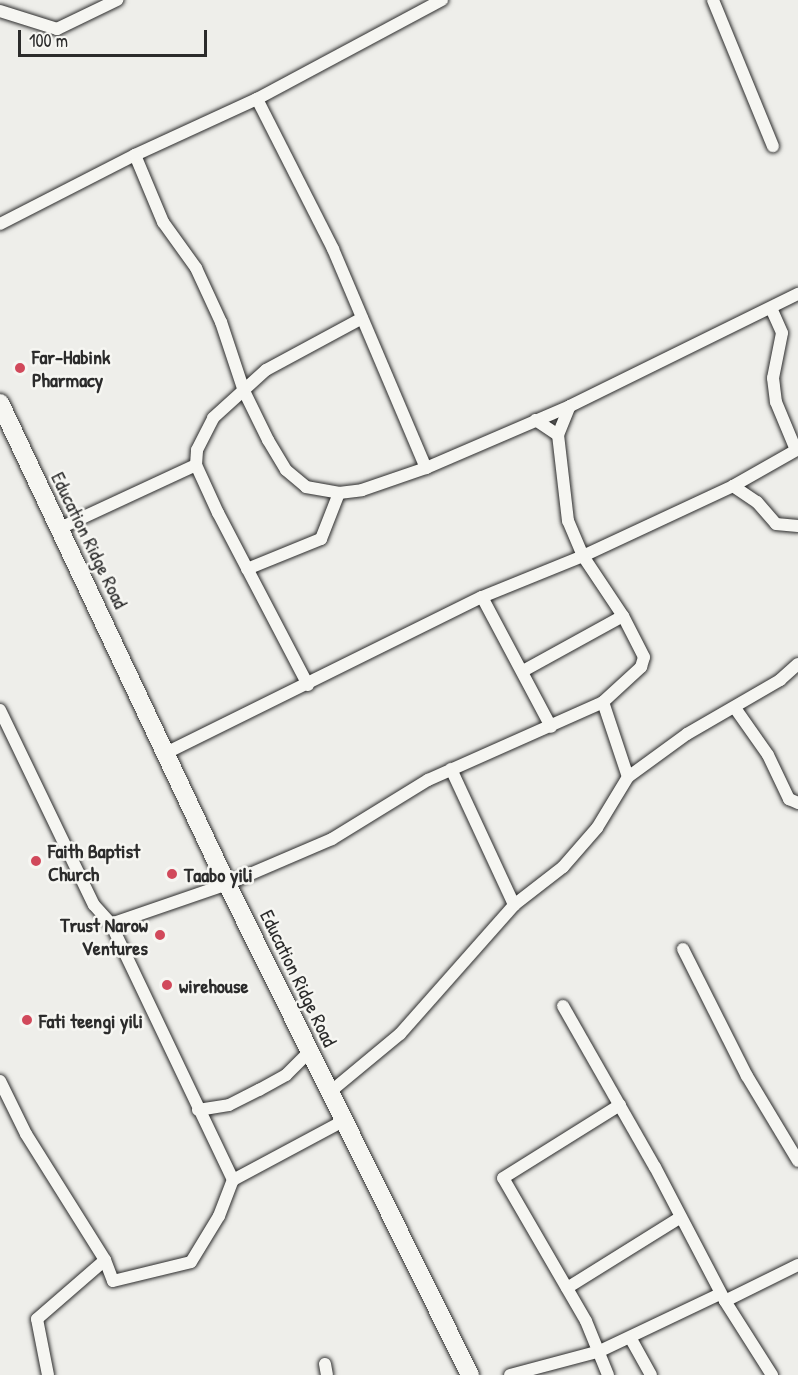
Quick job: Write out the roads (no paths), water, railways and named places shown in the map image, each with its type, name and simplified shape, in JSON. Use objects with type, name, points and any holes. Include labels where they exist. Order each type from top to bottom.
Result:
[{"type":"main road","name":"Education Ridge Road","points":[[0,403],[58,529],[168,752],[227,884],[470,1375]]},
{"type":"street","points":[[0,11],[57,29],[117,0]]},
{"type":"street","points":[[0,224],[135,155],[256,99],[442,0]]},
{"type":"street","points":[[713,0],[773,146]]},
{"type":"street","points":[[256,99],[333,249],[426,468]]},
{"type":"street","points":[[135,155],[163,222],[196,268],[221,322],[244,391],[286,470],[306,487],[339,493],[362,490],[426,468],[570,406],[798,294]]},
{"type":"street","points":[[168,752],[308,685],[482,597],[584,556],[733,486],[797,449],[776,402],[774,378],[782,333],[771,308]]},
{"type":"street","points":[[308,685],[196,465],[203,435],[213,418],[266,370],[362,318]]},
{"type":"street","points":[[111,924],[227,884],[332,839],[451,769],[551,728],[603,702],[641,668],[644,657],[623,616],[584,556],[568,521],[558,435],[570,406]]},
{"type":"street","points":[[536,420],[558,435]]},
{"type":"street","points":[[58,529],[196,465]]},
{"type":"street","points":[[733,486],[757,502],[776,524],[798,526]]},
{"type":"street","points":[[247,569],[321,539],[339,493]]},
{"type":"street","points":[[482,597],[551,728]]},
{"type":"street","points":[[523,671],[623,616]]},
{"type":"street","points":[[330,1092],[400,1034],[514,905],[563,867],[597,828],[628,777],[687,734],[780,680],[798,664]]},
{"type":"street","points":[[603,702],[628,777]]},
{"type":"street","points":[[735,708],[768,754],[789,799],[798,803]]},
{"type":"street","points":[[0,710],[94,904],[111,924],[233,1180]]},
{"type":"street","points":[[451,769],[514,905]]},
{"type":"street","points":[[683,950],[747,1076],[798,1161]]},
{"type":"street","points":[[563,1006],[620,1105],[723,1298],[769,1374]]},
{"type":"street","points":[[198,1110],[229,1105],[259,1090],[286,1075],[310,1051]]},
{"type":"street","points":[[0,1081],[26,1134],[105,1260],[113,1281],[191,1262],[219,1216],[233,1180],[344,1121]]},
{"type":"street","points":[[608,1375],[600,1351],[567,1288],[503,1178],[620,1105]]},
{"type":"street","points":[[567,1288],[681,1217]]},
{"type":"street","points":[[48,1375],[37,1319],[105,1260]]},
{"type":"street","points":[[510,1375],[551,1370],[632,1339],[798,1265]]},
{"type":"street","points":[[632,1339],[651,1375]]},
{"type":"place","name":"Far-Habink Pharmacy","points":[[20,368]]},
{"type":"place","name":"Faith Baptist Church","points":[[36,861]]},
{"type":"place","name":"Taabo yili","points":[[172,874]]},
{"type":"place","name":"Trust Narow Ventures","points":[[160,935]]},
{"type":"place","name":"wirehouse","points":[[167,985]]},
{"type":"place","name":"Fati teengi yili","points":[[27,1020]]}]
